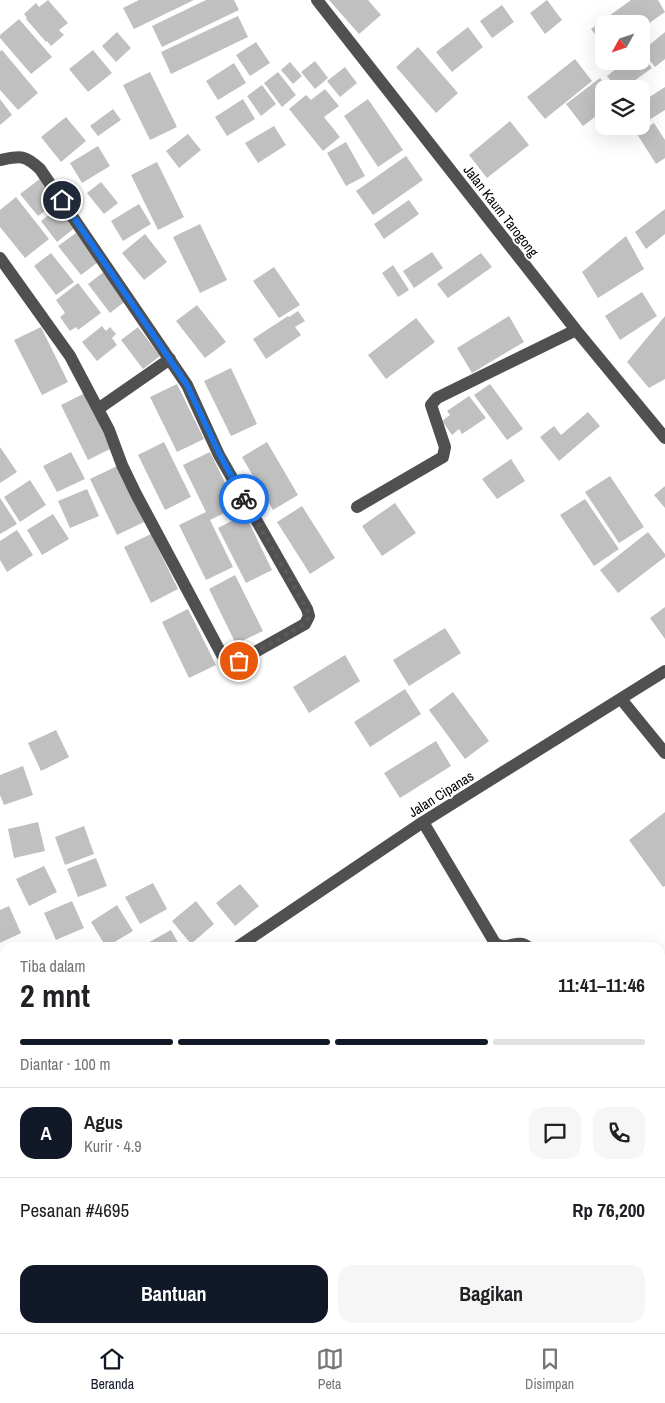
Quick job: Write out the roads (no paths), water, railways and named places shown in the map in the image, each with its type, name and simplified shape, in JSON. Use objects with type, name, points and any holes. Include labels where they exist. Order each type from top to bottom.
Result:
[{"type":"street","name":"Jalan Kaum Tarogong","points":[[316,0],[576,330],[665,438]]},
{"type":"street","points":[[0,160],[18,156],[25,157],[40,169],[170,359],[187,385],[220,455],[307,609],[309,616],[305,624],[239,661],[230,660],[222,655],[136,494],[122,464],[110,430],[70,356],[0,258]]},
{"type":"street","points":[[357,507],[443,457],[445,447],[431,408],[432,403],[437,398],[576,330]]},
{"type":"street","points":[[98,409],[170,359]]},
{"type":"street","name":"Jalan Cipanas","points":[[245,942],[423,822],[665,671]]},
{"type":"street","points":[[621,699],[665,754]]},
{"type":"street","points":[[423,822],[495,942]]}]
